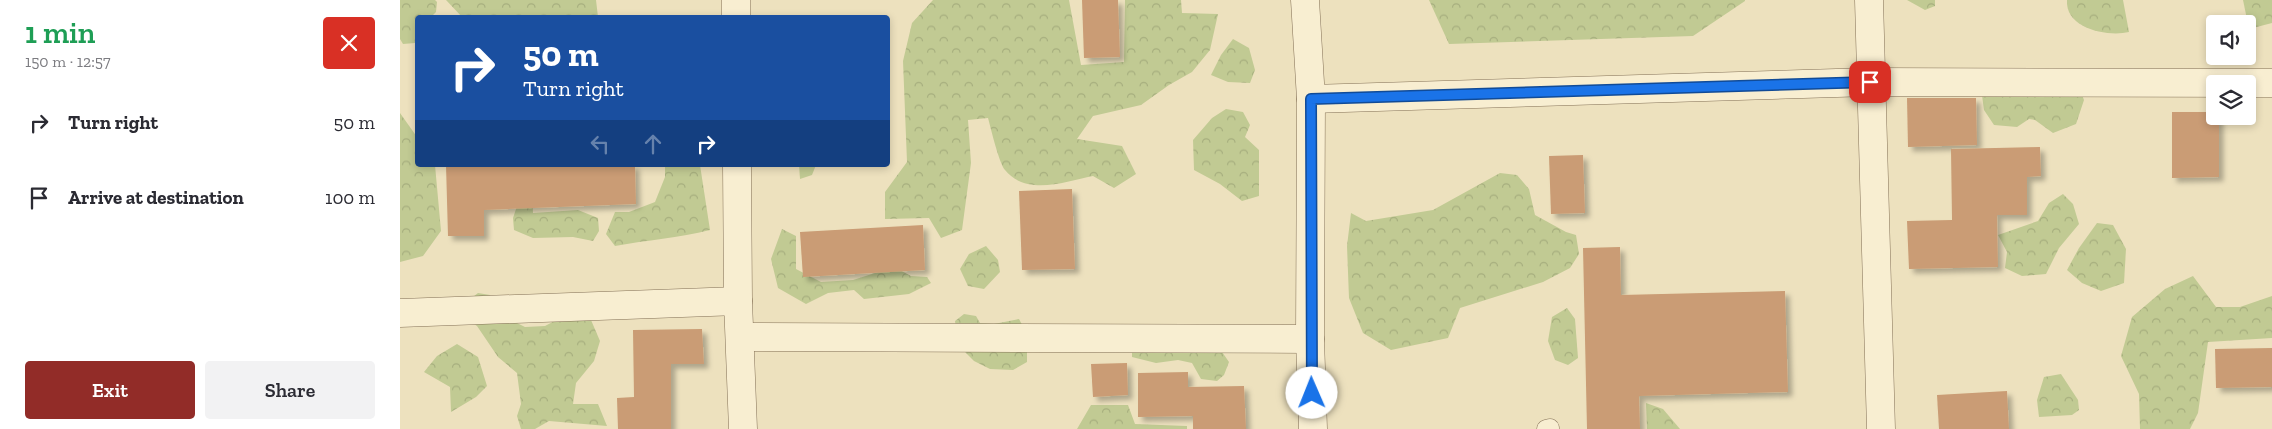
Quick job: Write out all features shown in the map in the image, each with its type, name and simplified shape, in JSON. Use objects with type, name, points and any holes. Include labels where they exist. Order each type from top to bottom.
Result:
[{"type":"street","points":[[736,0],[736,15]]},
{"type":"street","points":[[1306,0],[1311,99],[1310,339],[1312,429]]},
{"type":"street","points":[[1869,0],[1881,429]]},
{"type":"street","points":[[1311,99],[1870,82],[2272,83]]},
{"type":"street","points":[[737,167],[738,301],[742,429]]},
{"type":"street","points":[[400,313],[738,301]]},
{"type":"street","points":[[740,337],[1310,339]]},
{"type":"green space","points":[[400,0],[435,0],[437,2],[436,12],[433,15],[415,15],[415,43],[403,44],[400,39]]},
{"type":"green space","points":[[446,0],[596,0],[598,15],[460,15]]},
{"type":"green space","points":[[933,0],[1069,0],[1081,65],[1124,62],[1125,0],[1181,0],[1182,13],[1218,14],[1210,50],[1192,72],[1169,85],[1141,105],[1093,116],[1077,139],[1122,146],[1136,174],[1114,188],[1093,176],[1058,184],[1035,185],[1024,183],[1014,178],[1005,170],[995,146],[988,118],[968,120],[971,163],[962,230],[941,238],[929,218],[885,219],[885,192],[907,162],[903,61],[912,23]]},
{"type":"green space","points":[[1429,0],[1745,1],[1693,36],[1449,44]]},
{"type":"green space","points":[[1907,0],[1935,0],[1935,6],[1925,10]]},
{"type":"green space","points":[[2067,0],[2123,0],[2129,32],[2110,33],[2089,29],[2073,18],[2068,10]]},
{"type":"green space","points":[[2243,0],[2272,0],[2272,23],[2256,27],[2256,15],[2246,15]]},
{"type":"green space","points":[[1233,39],[1249,48],[1255,70],[1250,83],[1228,82],[1211,75],[1221,55]]},
{"type":"green space","points":[[2078,85],[2084,100],[2076,124],[2053,133],[2035,120],[2029,119],[2017,127],[1994,125],[1984,110],[1981,88]]},
{"type":"green space","points":[[1226,109],[1243,112],[1250,125],[1245,137],[1259,150],[1259,196],[1242,201],[1220,184],[1194,170],[1193,140],[1212,118]]},
{"type":"green space","points":[[400,113],[415,134],[415,167],[435,167],[441,231],[423,256],[400,262]]},
{"type":"green space","points":[[665,167],[700,167],[710,230],[615,246],[606,234],[615,212],[629,212],[655,202],[665,177]]},
{"type":"green space","points":[[799,167],[815,167],[812,175],[800,179]]},
{"type":"green space","points":[[1500,173],[1517,175],[1529,189],[1535,215],[1566,232],[1576,235],[1579,254],[1570,268],[1543,282],[1460,308],[1448,338],[1391,350],[1363,333],[1349,298],[1347,246],[1351,213],[1366,221],[1433,210]]},
{"type":"green space","points":[[532,188],[533,213],[578,210],[598,218],[599,231],[593,241],[573,237],[533,238],[514,230],[513,218],[521,194]]},
{"type":"green space","points":[[2063,194],[2073,204],[2079,224],[2059,248],[2046,274],[2022,276],[2005,268],[2007,252],[1998,235],[2038,221],[2049,203]]},
{"type":"green space","points":[[2097,223],[2113,225],[2126,249],[2124,283],[2101,291],[2082,283],[2067,270],[2079,248]]},
{"type":"green space","points":[[782,229],[796,236],[796,269],[821,282],[853,280],[894,267],[911,276],[927,277],[931,283],[909,294],[864,299],[854,290],[828,293],[806,304],[778,288],[771,259]]},
{"type":"green space","points":[[986,246],[998,260],[1000,272],[984,289],[968,286],[960,269],[969,254]]},
{"type":"green space","points":[[2193,276],[2216,307],[2240,307],[2272,296],[2272,338],[2208,342],[2198,413],[2190,429],[2140,429],[2139,394],[2121,356],[2132,317],[2165,289]]},
{"type":"green space","points":[[478,293],[490,295],[493,311],[525,327],[545,326],[570,313],[588,313],[600,341],[594,361],[576,383],[573,404],[598,404],[607,426],[549,421],[535,429],[521,429],[517,416],[521,404],[517,373],[498,357],[477,326],[455,311]]},
{"type":"green space","points":[[1567,308],[1575,319],[1578,358],[1568,365],[1555,360],[1548,341],[1552,317]]},
{"type":"green space","points":[[964,314],[976,316],[980,323],[994,324],[1019,319],[1027,334],[1027,362],[1013,370],[990,369],[974,361],[958,345],[955,321]]},
{"type":"green space","points":[[1211,336],[1229,362],[1224,375],[1217,381],[1201,379],[1192,363],[1178,360],[1156,363],[1132,357],[1132,350]]},
{"type":"green space","points":[[457,344],[478,357],[487,386],[476,397],[451,412],[450,387],[424,372],[437,356]]},
{"type":"green space","points":[[2061,374],[2078,400],[2079,410],[2072,415],[2039,417],[2037,400],[2044,377]]},
{"type":"green space","points":[[1646,403],[1663,409],[1680,429],[1647,429]]},
{"type":"green space","points":[[1091,405],[1128,405],[1135,424],[1187,426],[1187,429],[1077,429]]},
{"type":"building","points":[[1082,0],[1118,0],[1120,57],[1084,58]]},
{"type":"building","points":[[1907,98],[1976,98],[1977,145],[1908,147]]},
{"type":"building","points":[[2172,112],[2206,112],[2206,125],[2219,125],[2219,177],[2172,178]]},
{"type":"building","points":[[2040,147],[2041,176],[2027,177],[2027,215],[1997,215],[1998,267],[1909,269],[1907,221],[1952,220],[1951,149]]},
{"type":"building","points":[[1583,155],[1585,213],[1551,214],[1549,156]]},
{"type":"building","points":[[446,167],[635,167],[636,204],[484,210],[484,236],[448,236]]},
{"type":"building","points":[[1072,189],[1075,269],[1022,270],[1019,191]]},
{"type":"building","points":[[923,225],[925,270],[803,277],[800,232]]},
{"type":"building","points":[[1620,247],[1621,295],[1785,291],[1788,392],[1639,396],[1640,429],[1587,429],[1583,248]]},
{"type":"building","points":[[702,329],[704,364],[671,364],[671,429],[618,429],[617,398],[634,397],[633,330]]},
{"type":"building","points":[[2272,348],[2272,387],[2216,388],[2215,349]]},
{"type":"building","points":[[1127,363],[1128,395],[1093,397],[1091,364]]},
{"type":"building","points":[[1188,372],[1188,387],[1244,386],[1246,429],[1193,429],[1193,416],[1138,417],[1138,373]]},
{"type":"building","points":[[2007,391],[2009,429],[1939,429],[1937,395]]},
{"type":"route","points":[[1312,393],[1310,339],[1311,99],[1870,82]]}]
